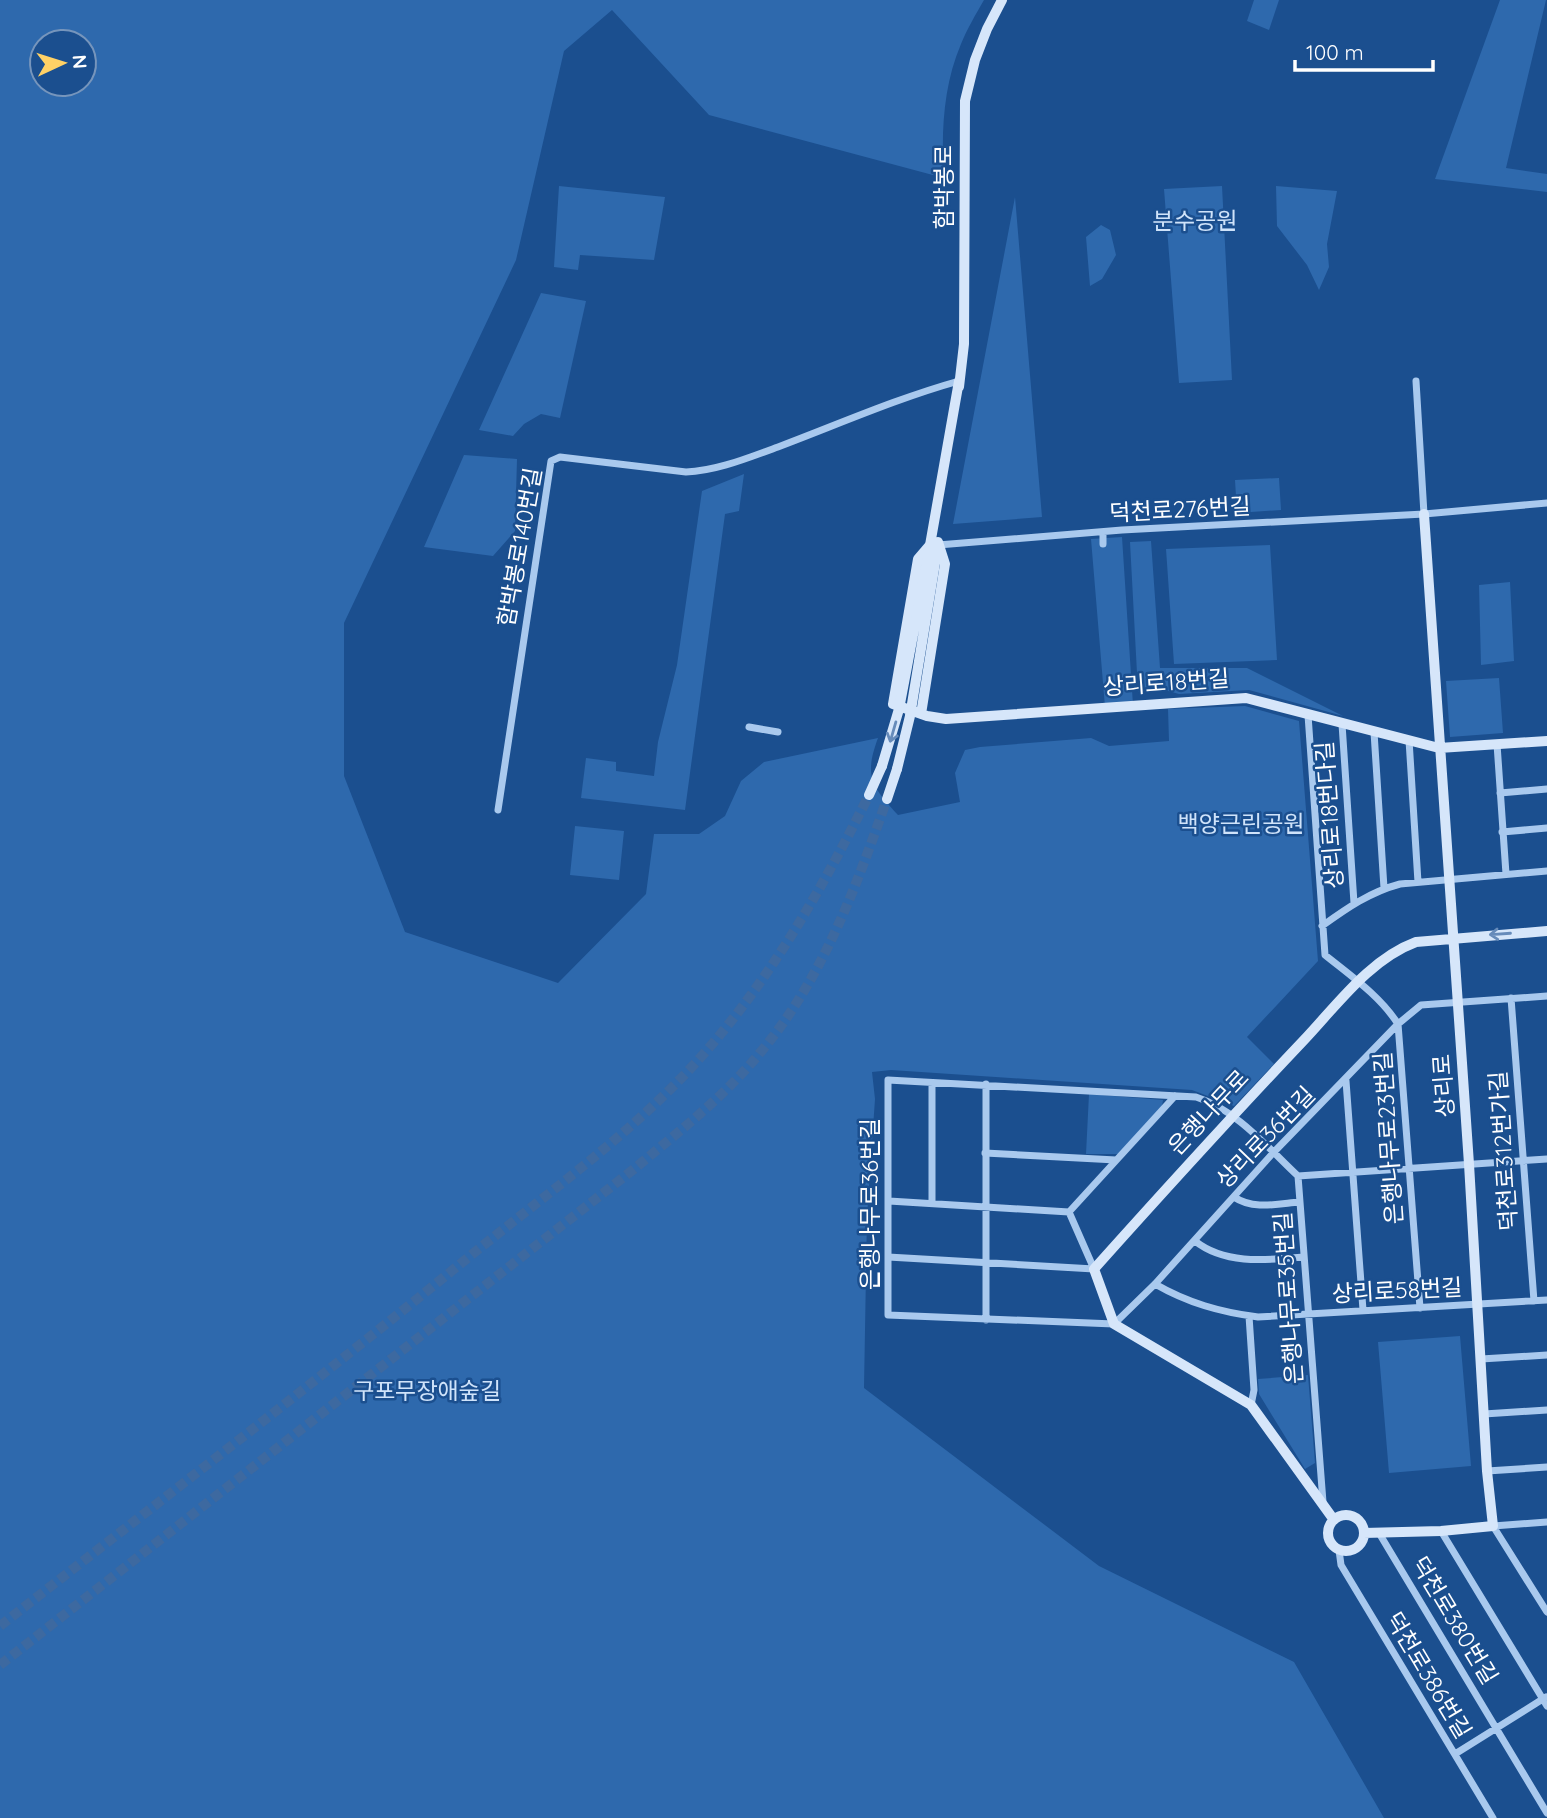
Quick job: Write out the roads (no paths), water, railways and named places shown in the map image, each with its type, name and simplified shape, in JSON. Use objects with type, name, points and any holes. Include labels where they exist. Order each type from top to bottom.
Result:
[{"type":"street","name":"함박봉로","points":[[934,545],[960,381],[964,306],[965,101],[975,60],[1002,0]]},
{"type":"street","name":"함박봉로140번길","points":[[498,810],[551,461],[560,457],[700,472],[764,452],[929,389],[960,381]]},
{"type":"street","points":[[1416,382],[1424,514]]},
{"type":"street","name":"덕천로276번길","points":[[934,545],[1103,532],[1424,514],[1547,503]]},
{"type":"street","name":"상리로","points":[[1424,514],[1479,1305],[1487,1471],[1493,1526]]},
{"type":"street","points":[[1103,532],[1103,544]]},
{"type":"street","name":"상리로18번길","points":[[934,545],[918,559],[893,704],[921,714],[946,719],[1246,698],[1439,748],[1547,741]]},
{"type":"street","points":[[921,714],[945,564],[934,545]]},
{"type":"street","points":[[869,794],[891,738],[934,545]]},
{"type":"street","points":[[887,799],[897,769],[915,689],[934,545]]},
{"type":"street","name":"은행나무로23번길","points":[[1308,715],[1325,955],[1390,1011],[1398,1024],[1420,1308]]},
{"type":"street","name":"상리로18번다길","points":[[1342,724],[1354,903]]},
{"type":"street","points":[[750,727],[778,732]]},
{"type":"street","points":[[1374,732],[1384,888]]},
{"type":"street","points":[[1409,740],[1418,882]]},
{"type":"street","points":[[1497,744],[1506,874]]},
{"type":"street","points":[[1500,793],[1547,789]]},
{"type":"street","points":[[1502,832],[1547,828]]},
{"type":"street","points":[[1322,926],[1354,903],[1384,888],[1449,878],[1547,871]]},
{"type":"street","name":"은행나무로","points":[[1094,1269],[1233,1115],[1384,959],[1416,942],[1547,931]]},
{"type":"street","name":"상리로36번길","points":[[1114,1324],[1195,1241],[1273,1153],[1346,1081],[1398,1024],[1421,1005],[1547,996]]},
{"type":"street","name":"덕천로312번가길","points":[[1511,998],[1534,1301]]},
{"type":"street","name":"은행나무로36번길","points":[[1114,1324],[888,1315],[888,1080],[1196,1097],[1233,1115]]},
{"type":"street","points":[[1346,1081],[1363,1310]]},
{"type":"street","points":[[932,1083],[932,1203]]},
{"type":"street","points":[[986,1084],[986,1320]]},
{"type":"street","points":[[1069,1212],[1175,1096]]},
{"type":"street","points":[[1233,1115],[1298,1176],[1547,1159]]},
{"type":"street","points":[[985,1153],[1116,1160]]},
{"type":"street","name":"은행나무로35번길","points":[[1298,1176],[1324,1506]]},
{"type":"street","points":[[1234,1197],[1255,1206],[1300,1202]]},
{"type":"street","points":[[888,1201],[1069,1212]]},
{"type":"street","points":[[1069,1212],[1114,1324],[1251,1405],[1334,1520]]},
{"type":"street","points":[[1195,1241],[1217,1254],[1258,1261],[1303,1257]]},
{"type":"street","points":[[888,1257],[1094,1269]]},
{"type":"street","name":"상리로58번길","points":[[1155,1284],[1199,1306],[1228,1314],[1249,1316],[1547,1300]]},
{"type":"street","points":[[1249,1316],[1254,1390],[1251,1405]]},
{"type":"street","points":[[1481,1359],[1547,1355]]},
{"type":"street","points":[[1484,1414],[1547,1410]]},
{"type":"street","points":[[1487,1471],[1547,1467]]},
{"type":"street","points":[[1344,1515],[1356,1518],[1364,1533],[1360,1544],[1351,1551],[1334,1547],[1328,1536],[1334,1520],[1344,1515]]},
{"type":"street","points":[[1364,1533],[1441,1531],[1547,1522]]},
{"type":"street","points":[[1493,1526],[1547,1612]]},
{"type":"street","points":[[1441,1531],[1546,1700],[1455,1754]]},
{"type":"street","name":"덕천로380번길","points":[[1379,1533],[1498,1727],[1547,1813]]},
{"type":"street","name":"덕천로386번길","points":[[1339,1550],[1341,1565],[1493,1818]]},
{"type":"tunnel","points":[[0,1626],[354,1350],[638,1120],[689,1070],[742,1007],[811,904],[869,795]]},
{"type":"tunnel","points":[[0,1665],[634,1169],[730,1085],[781,1026],[819,965],[849,900],[887,799]]},
{"type":"park label","name":"분수공원","points":[[1195,220]]},
{"type":"park label","name":"백양근린공원","points":[[1241,823]]},
{"type":"park label","name":"구포무장애숲길","points":[[427,1390]]}]
